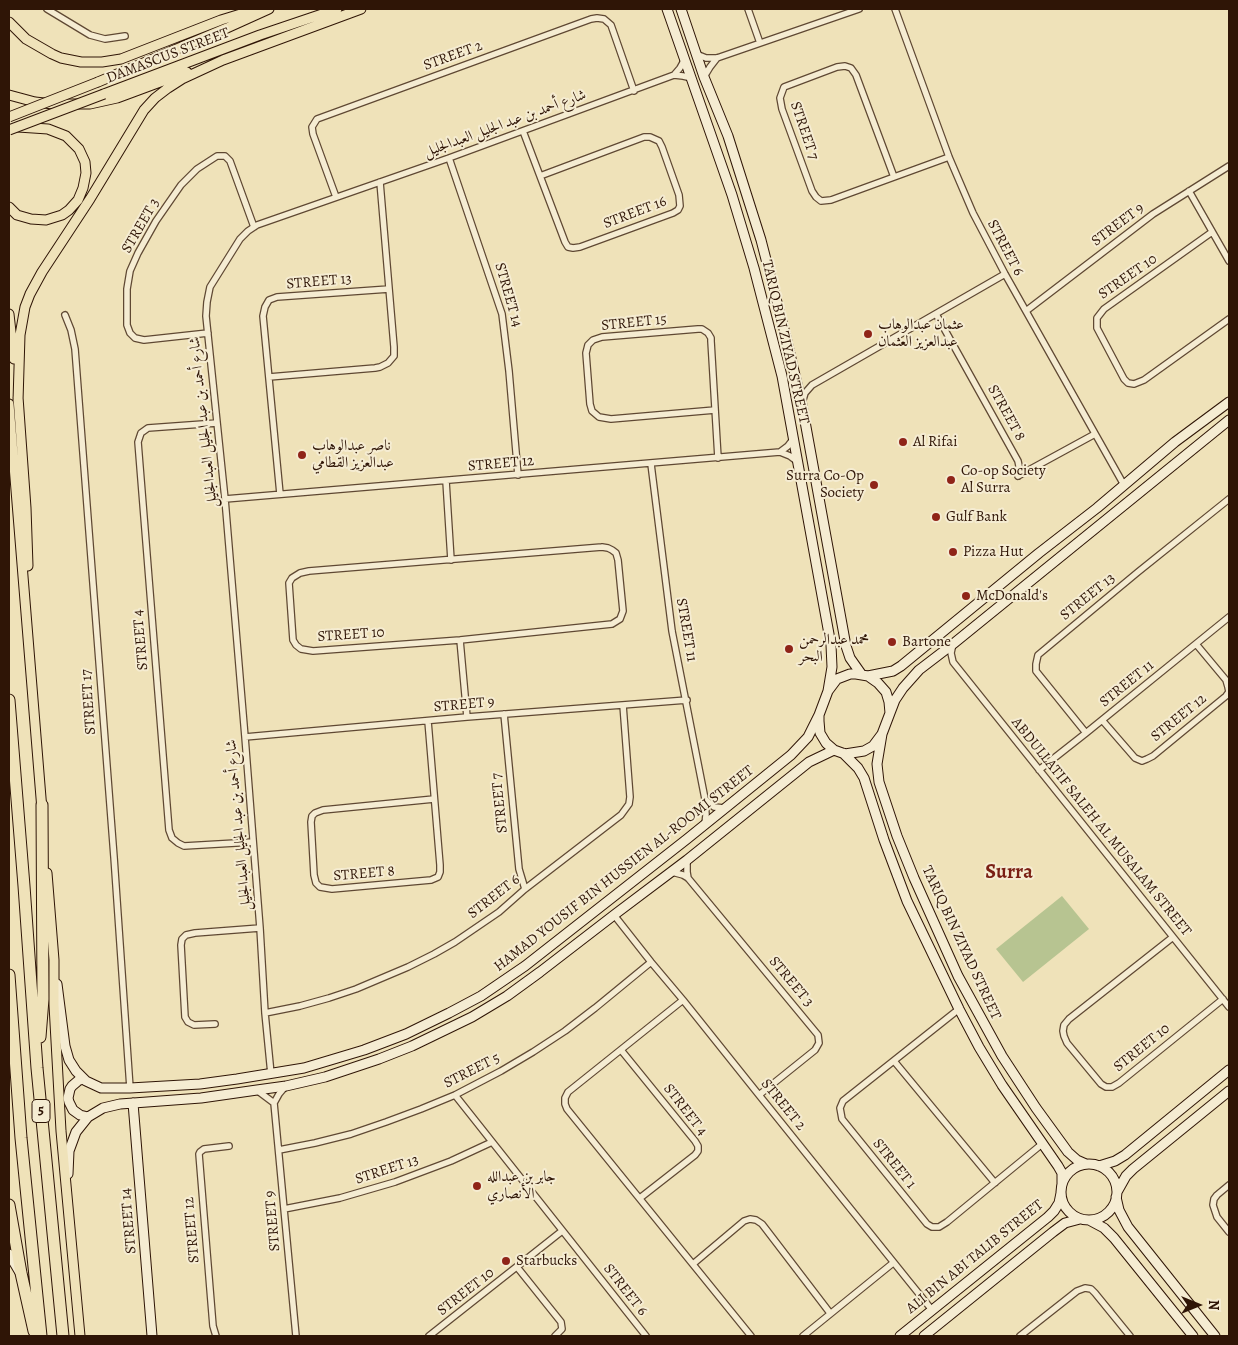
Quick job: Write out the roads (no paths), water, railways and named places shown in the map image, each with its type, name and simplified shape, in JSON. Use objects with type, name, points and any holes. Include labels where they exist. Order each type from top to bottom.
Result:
[{"type":"highway","name":"5","points":[[9,700],[37,1068],[63,1336]]},
{"type":"highway","points":[[37,1068],[43,999],[42,805]]},
{"type":"highway","name":"5","points":[[9,975],[21,1138],[41,1336]]},
{"type":"highway","points":[[9,1205],[21,1273],[36,1336]]},
{"type":"main road","points":[[9,22],[34,45],[61,58],[81,62],[102,62],[120,59],[221,20],[257,9]]},
{"type":"main road","name":"DAMASCUS STREET","points":[[9,117],[98,82],[269,9]]},
{"type":"main road","name":"DAMASCUS STREET","points":[[12,128],[260,35],[337,9]]},
{"type":"main road","points":[[9,94],[35,102],[53,104],[90,104],[117,98],[361,9]]},
{"type":"main road","points":[[18,401],[19,349],[22,320],[30,294],[42,272],[90,199],[144,110],[155,98],[175,84],[223,60]]},
{"type":"main road","points":[[9,207],[17,215],[31,220],[46,220],[62,215],[78,200],[86,173],[82,155],[75,144],[60,132],[48,129],[12,128]]},
{"type":"main road","points":[[9,314],[18,401],[28,551],[26,611]]},
{"type":"main road","points":[[9,404],[54,960],[53,991],[62,1138],[80,1336]]},
{"type":"street","points":[[47,9],[95,37],[105,39],[125,36]]},
{"type":"street","name":"TARIQ BIN ZIYAD STREET","points":[[667,9],[732,195],[754,268],[782,376],[831,645],[832,667],[828,690]]},
{"type":"street","name":"TARIQ BIN ZIYAD STREET","points":[[681,9],[704,77],[728,136],[752,209],[802,405],[846,646],[850,658],[865,676]]},
{"type":"street","points":[[748,9],[760,43]]},
{"type":"street","points":[[696,54],[706,58],[717,58],[858,9]]},
{"type":"street","name":"STREET 6","points":[[895,9],[949,158],[973,213],[1005,274],[1124,485]]},
{"type":"street","name":"STREET 2","points":[[336,197],[313,134],[312,126],[317,119],[591,19],[604,19],[611,25],[634,91]]},
{"type":"street","points":[[704,77],[717,58]]},
{"type":"street","points":[[674,75],[685,59]]},
{"type":"street","name":"STREET 7","points":[[894,177],[856,75],[851,68],[837,66],[784,87],[780,98],[782,109],[812,190],[818,199],[823,201],[831,200],[949,158]]},
{"type":"street","points":[[674,75],[692,79]]},
{"type":"street","name":"شارع أحمد بن عبد الجليل العبدالجليل","points":[[271,1074],[225,499],[208,333],[206,307],[210,287],[240,239],[254,227],[674,75]]},
{"type":"street","name":"STREET 16","points":[[523,131],[540,176],[565,242],[571,248],[577,248],[673,213],[680,206],[679,195],[662,147],[659,141],[650,137],[644,137],[540,176]]},
{"type":"street","points":[[714,139],[718,134],[728,136]]},
{"type":"street","name":"STREET 3","points":[[208,333],[144,340],[135,338],[130,333],[127,325],[126,289],[130,271],[156,222],[181,185],[197,169],[217,156],[225,156],[230,161],[254,227]]},
{"type":"street","name":"STREET 14","points":[[449,158],[502,314],[510,371],[518,475]]},
{"type":"street","name":"STREET 9","points":[[1026,311],[1142,222],[1229,166]]},
{"type":"street","points":[[269,377],[375,368],[388,363],[394,356],[380,182]]},
{"type":"street","points":[[1188,192],[1229,261]]},
{"type":"street","name":"STREET 10","points":[[1212,232],[1104,309],[1097,318],[1097,328],[1124,379],[1128,383],[1134,384],[1144,380],[1229,319]]},
{"type":"street","points":[[754,268],[756,271],[762,272],[767,268],[767,264]]},
{"type":"street","points":[[802,405],[806,393],[812,385],[1005,274]]},
{"type":"street","name":"STREET 13","points":[[280,494],[263,316],[265,307],[269,300],[277,297],[389,288]]},
{"type":"street","name":"STREET 8","points":[[936,314],[1018,461],[1018,476],[1095,434]]},
{"type":"street","name":"STREET 17","points":[[65,315],[71,330],[75,349],[130,1088]]},
{"type":"street","name":"STREET 15","points":[[715,410],[611,419],[599,417],[592,411],[590,404],[586,353],[588,345],[593,340],[599,338],[698,329],[705,331],[711,338],[718,458]]},
{"type":"street","points":[[865,676],[893,671],[901,666],[1175,442],[1229,402]]},
{"type":"street","points":[[1218,411],[1216,419],[1220,423],[1227,422]]},
{"type":"street","name":"STREET 4","points":[[217,422],[148,428],[141,433],[138,442],[169,821],[172,838],[184,846],[253,842]]},
{"type":"street","points":[[890,713],[886,692],[878,683],[865,676],[856,674],[843,676],[837,679],[828,690],[819,714],[820,733],[826,743],[839,752],[860,752],[869,749],[882,734],[895,700],[907,682],[919,670],[1227,422]]},
{"type":"street","points":[[1199,424],[1204,423],[1209,426],[1210,432],[1208,437]]},
{"type":"street","points":[[780,452],[794,438]]},
{"type":"street","points":[[780,452],[798,462]]},
{"type":"street","name":"STREET 12","points":[[225,499],[780,452]]},
{"type":"street","name":"STREET 11","points":[[651,464],[670,619],[706,799],[705,824]]},
{"type":"street","points":[[446,481],[451,560]]},
{"type":"street","name":"STREET 13","points":[[1086,733],[1036,670],[1038,655],[1229,499]]},
{"type":"street","name":"STREET 10","points":[[608,548],[616,553],[618,560],[623,611],[620,619],[612,624],[460,640],[313,651],[299,647],[295,643],[292,637],[289,583],[297,574],[309,571],[451,560],[608,548]]},
{"type":"street","name":"STREET 11","points":[[1039,770],[1229,617]]},
{"type":"street","points":[[460,640],[467,717]]},
{"type":"street","points":[[953,644],[951,653],[953,662]]},
{"type":"street","name":"STREET 12","points":[[1102,720],[1135,758],[1142,760],[1153,756],[1226,696],[1228,692],[1226,680],[1196,644]]},
{"type":"street","points":[[934,658],[953,662]]},
{"type":"street","name":"ABDULLATIF SALEH AL MUSALAM STREET","points":[[953,662],[1229,1007]]},
{"type":"street","name":"STREET 9","points":[[245,737],[686,700]]},
{"type":"street","name":"STREET 6","points":[[265,1013],[329,998],[381,979],[455,942],[498,912],[621,815],[629,804],[631,789],[623,705]]},
{"type":"street","name":"STREET 7","points":[[504,714],[519,869],[525,889]]},
{"type":"street","name":"HAMAD YOUSIF BIN HUSSIEN AL-ROOMI STREET","points":[[84,1079],[90,1084],[101,1088],[130,1088],[200,1084],[271,1074],[304,1068],[357,1052],[392,1040],[436,1020],[488,991],[525,966],[705,824],[791,755],[811,732],[819,714]]},
{"type":"street","name":"STREET 8","points":[[428,721],[440,874],[437,878],[431,880],[332,890],[316,883],[310,822],[312,816],[316,813],[326,810],[434,799]]},
{"type":"street","name":"TARIQ BIN ZIYAD STREET","points":[[882,734],[877,758],[877,775],[897,836],[958,976],[1002,1056],[1036,1108],[1068,1152],[1077,1160],[1086,1164]]},
{"type":"street","name":"TARIQ BIN ZIYAD STREET","points":[[839,752],[858,768],[864,778],[884,840],[907,901],[959,1009],[1002,1085],[1061,1171],[1062,1188]]},
{"type":"street","name":"HAMAD YOUSIF BIN HUSSIEN AL-ROOMI STREET","points":[[67,1194],[71,1144],[76,1132],[88,1117],[98,1110],[108,1106],[201,1098],[286,1086],[325,1077],[379,1059],[459,1025],[526,983],[672,872],[810,762],[839,752]]},
{"type":"street","points":[[761,779],[770,782],[771,792]]},
{"type":"street","points":[[706,799],[709,804],[725,808]]},
{"type":"street","points":[[687,860],[688,878]]},
{"type":"street","name":"STREET 3","points":[[672,872],[688,878],[818,1035],[819,1042],[815,1050],[759,1095]]},
{"type":"street","name":"STREET 2","points":[[614,915],[932,1310]]},
{"type":"street","points":[[215,1024],[194,1025],[188,1022],[185,1017],[182,939],[186,935],[195,932],[260,928]]},
{"type":"street","name":"STREET 10","points":[[1173,936],[1069,1019],[1064,1025],[1063,1030],[1067,1043],[1101,1084],[1106,1087],[1112,1087],[1222,999]]},
{"type":"street","points":[[54,960],[66,1053],[72,1066],[84,1079],[75,1083],[70,1089],[69,1102],[76,1113],[88,1117]]},
{"type":"street","name":"STREET 5","points":[[279,1150],[315,1143],[369,1128],[421,1110],[455,1095],[501,1071],[564,1031],[650,962]]},
{"type":"street","points":[[683,1000],[568,1092],[565,1104],[567,1109],[751,1336]]},
{"type":"street","name":"STREET 1","points":[[959,1009],[843,1102],[840,1106],[842,1119],[927,1224],[932,1227],[939,1227],[945,1224],[1042,1144]]},
{"type":"street","points":[[453,1011],[452,1019],[459,1025]]},
{"type":"street","points":[[436,1020],[442,1027],[442,1033]]},
{"type":"street","name":"STREET 4","points":[[621,1050],[698,1146],[698,1151],[695,1155],[640,1198]]},
{"type":"street","points":[[989,1064],[993,1067],[1000,1066],[1003,1062],[1002,1056]]},
{"type":"street","points":[[894,1061],[995,1183]]},
{"type":"street","points":[[1099,1166],[1121,1158],[1229,1070]]},
{"type":"street","points":[[1002,1085],[1004,1075],[1010,1074],[1015,1077]]},
{"type":"street","points":[[258,1090],[274,1103],[286,1086]]},
{"type":"street","points":[[1084,1219],[1099,1218],[1107,1214],[1130,1172],[1229,1091]]},
{"type":"street","name":"STREET 6","points":[[455,1095],[646,1336]]},
{"type":"street","name":"STREET 14","points":[[133,1103],[152,1336]]},
{"type":"street","name":"STREET 9","points":[[274,1103],[296,1336]]},
{"type":"street","points":[[1145,1139],[1144,1149],[1148,1152],[1154,1152]]},
{"type":"street","name":"STREET 13","points":[[284,1209],[340,1198],[395,1182],[445,1164],[492,1142]]},
{"type":"street","name":"STREET 12","points":[[216,1336],[213,1331],[199,1154],[204,1149],[228,1146]]},
{"type":"street","points":[[1193,1336],[1111,1234],[1100,1226],[1068,1211],[1063,1202],[1062,1188],[1066,1176],[1073,1169],[1086,1164],[1099,1166],[1112,1176],[1116,1184],[1119,1210],[1124,1223],[1215,1336]]},
{"type":"street","points":[[1229,1186],[1216,1195],[1212,1205],[1216,1217],[1229,1232]]},
{"type":"street","name":"ALI BIN ABI TALIB STREET","points":[[900,1336],[1045,1221],[1057,1207],[1062,1188]]},
{"type":"street","name":"ALI BIN ABI TALIB STREET","points":[[924,1336],[1065,1223],[1084,1219]]},
{"type":"street","points":[[693,1264],[744,1221],[756,1220],[761,1222],[830,1313]]},
{"type":"street","points":[[1045,1221],[1050,1223],[1053,1232]]},
{"type":"street","name":"STREET 10","points":[[429,1336],[562,1231]]},
{"type":"street","points":[[9,1254],[21,1273]]},
{"type":"street","points":[[802,1336],[893,1263]]},
{"type":"street","points":[[518,1267],[561,1322],[562,1329],[555,1336]]},
{"type":"street","points":[[1155,1288],[1166,1284],[1169,1278]]},
{"type":"street","points":[[1020,1336],[1077,1291],[1085,1288],[1091,1289],[1095,1293],[1130,1336]]},
{"type":"street","points":[[1164,1299],[1168,1293],[1177,1288]]},
{"type":"place","name":"عثمان عبدالوهاب عبدالعزيز العثمان","points":[[868,334]]},
{"type":"place","name":"Al Rifai","points":[[903,442]]},
{"type":"place","name":"ناصر عبدالوهاب عبدالعزيز القطامي","points":[[302,455]]},
{"type":"place","name":"Co-op Society Al Surra","points":[[951,480]]},
{"type":"place","name":"Surra Co-Op Society","points":[[874,485]]},
{"type":"place","name":"Gulf Bank","points":[[936,517]]},
{"type":"place","name":"Pizza Hut","points":[[953,552]]},
{"type":"place","name":"McDonald's","points":[[966,596]]},
{"type":"place","name":"Bartone","points":[[892,642]]},
{"type":"place","name":"محمد عبدالرحمن البحر","points":[[789,649]]},
{"type":"place","name":"جابر بن عبدالله الأنصاري","points":[[477,1186]]},
{"type":"place","name":"Starbucks","points":[[506,1261]]},
{"type":"district","name":"Surra","points":[[1009,873]]}]
